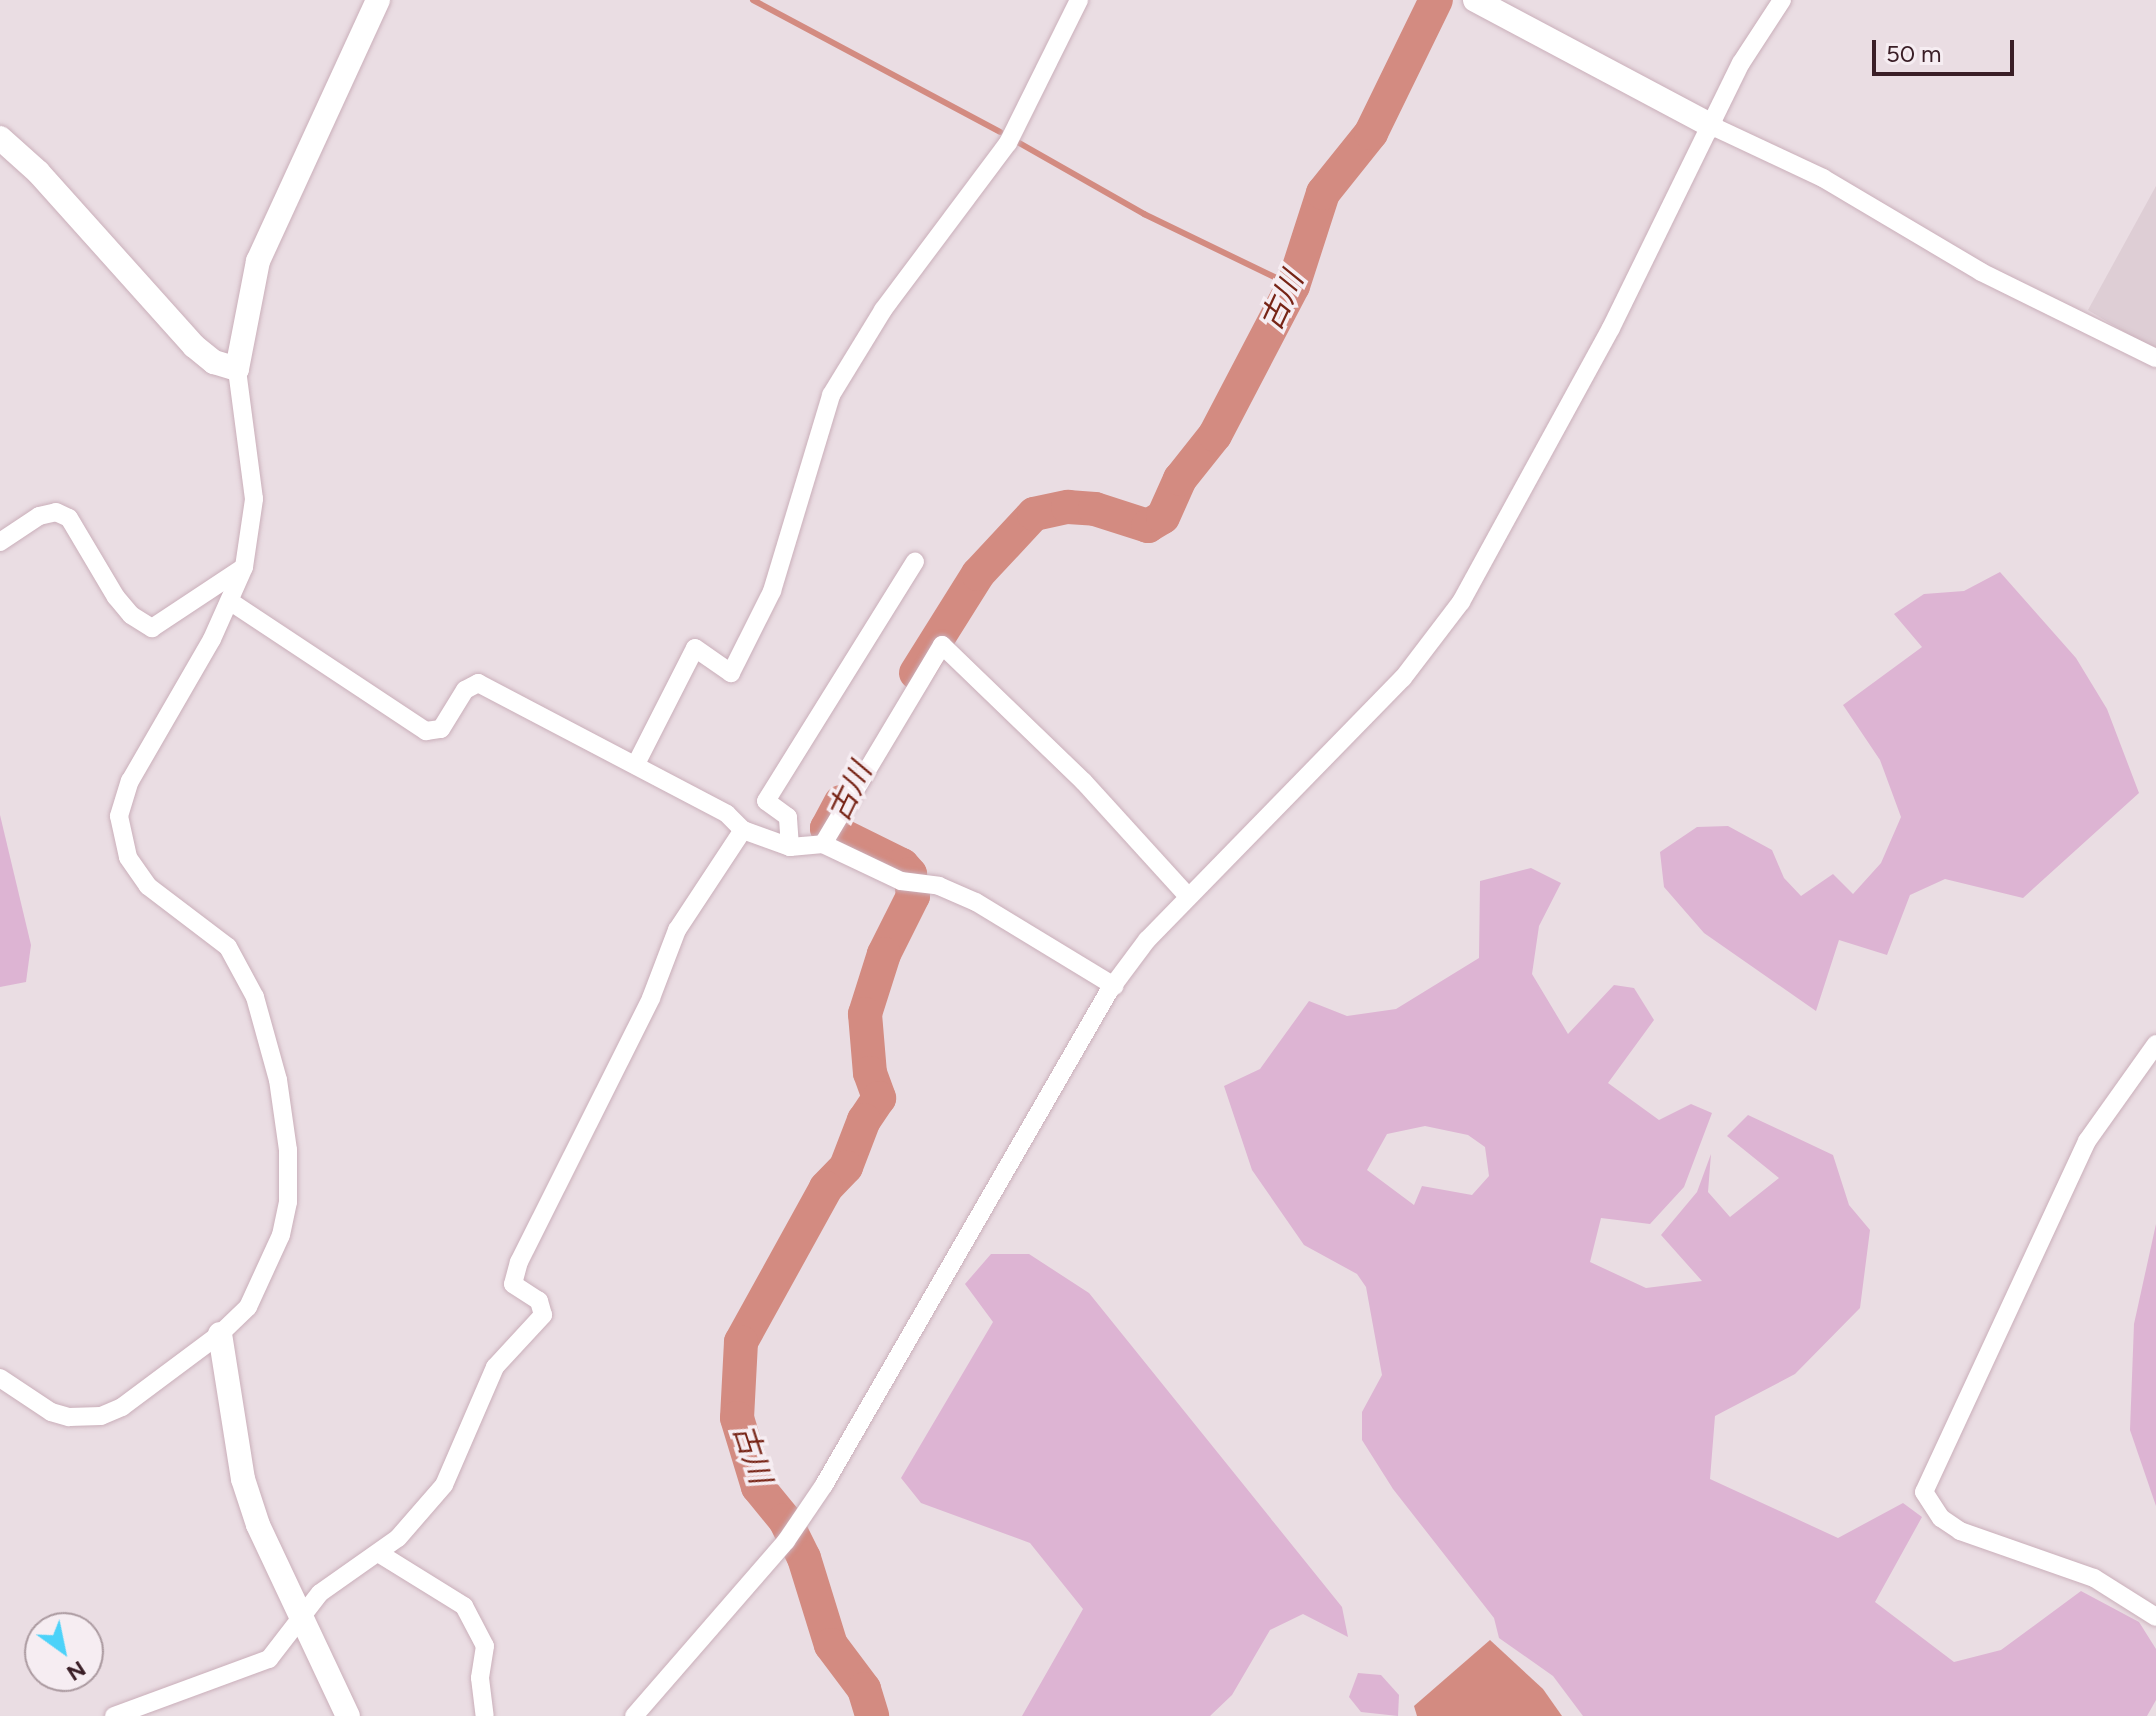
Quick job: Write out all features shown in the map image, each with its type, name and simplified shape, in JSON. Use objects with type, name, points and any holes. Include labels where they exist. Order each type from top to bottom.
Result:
[{"type":"street","points":[[0,1378],[51,1412],[101,1416],[220,1334],[248,1307],[281,1235],[288,1150],[278,1080],[264,1019],[242,968],[228,947],[148,886],[128,857],[119,816],[130,781],[231,602],[244,567],[254,499],[237,369],[258,261],[378,0]]},
{"type":"street","points":[[636,764],[695,648],[731,673],[772,591],[831,395],[883,310],[1008,143],[1079,0]]},
{"type":"street","points":[[1475,0],[1712,126],[1823,178],[1981,272],[2156,358]]},
{"type":"street","points":[[634,1716],[791,1534],[1114,986],[1187,895],[1403,678],[1461,602],[1611,328],[1741,63],[1782,0]]},
{"type":"street","points":[[0,138],[47,182],[194,346],[214,362],[237,369]]},
{"type":"street","points":[[0,542],[39,516],[56,512],[69,518],[116,597],[131,615],[152,628],[244,567]]},
{"type":"street","points":[[790,847],[788,817],[766,801],[915,562]]},
{"type":"street","points":[[231,602],[426,731],[441,729],[465,690],[478,683],[727,814],[743,830],[790,847],[829,834],[942,645],[1084,782],[1187,895]]},
{"type":"street","points":[[114,1716],[269,1659],[338,1577],[380,1554],[444,1485],[495,1367],[543,1315],[539,1301],[513,1284],[519,1262],[651,998],[677,930],[743,830]]},
{"type":"street","points":[[829,834],[910,882],[976,902],[1114,986]]},
{"type":"street","points":[[2156,1044],[2087,1141],[1924,1492],[1941,1518],[1960,1531],[2094,1578],[2156,1617]]},
{"type":"street","points":[[220,1334],[243,1479],[300,1619],[348,1716]]},
{"type":"street","points":[[380,1554],[464,1606],[485,1646],[480,1678],[485,1716]]},
{"type":"shaded area","points":[[2156,186],[2156,351],[2088,310]]},
{"type":"shaded area","points":[[2000,572],[2076,658],[2107,709],[2139,793],[2023,898],[1945,879],[1910,895],[1887,955],[1839,940],[1816,1011],[1704,933],[1664,887],[1660,852],[1697,827],[1728,826],[1772,850],[1784,878],[1801,896],[1833,874],[1853,894],[1881,863],[1901,817],[1880,760],[1843,705],[1922,647],[1894,614],[1924,594],[1964,591]]},
{"type":"shaded area","points":[[0,815],[31,945],[26,982],[0,987]]},
{"type":"shaded area","points":[[1531,868],[1561,883],[1539,926],[1532,974],[1568,1034],[1614,985],[1634,988],[1654,1020],[1608,1083],[1659,1120],[1691,1104],[1712,1113],[1684,1187],[1650,1224],[1601,1218],[1590,1262],[1646,1288],[1702,1281],[1661,1235],[1697,1192],[1711,1154],[1708,1192],[1730,1217],[1779,1178],[1727,1136],[1748,1115],[1833,1155],[1849,1205],[1870,1230],[1860,1308],[1795,1374],[1715,1416],[1710,1479],[1838,1538],[1903,1503],[1922,1517],[1875,1602],[1954,1662],[2001,1650],[2081,1591],[2139,1622],[2156,1649],[2156,1700],[2147,1716],[1583,1716],[1553,1676],[1499,1638],[1494,1618],[1393,1489],[1362,1440],[1362,1412],[1382,1375],[1366,1287],[1357,1274],[1304,1245],[1252,1170],[1224,1086],[1260,1069],[1309,1001],[1347,1016],[1396,1009],[1479,958],[1480,881]],"holes":[[[1425,1126],[1468,1135],[1485,1147],[1489,1176],[1472,1195],[1422,1186],[1414,1205],[1367,1170],[1387,1134]]]},
{"type":"shaded area","points":[[2156,1224],[2156,1506],[2130,1430],[2134,1324]]},
{"type":"shaded area","points":[[991,1254],[1029,1254],[1089,1293],[1342,1607],[1348,1637],[1303,1614],[1270,1630],[1232,1695],[1210,1716],[1022,1716],[1083,1609],[1030,1543],[921,1503],[901,1478],[993,1322],[965,1284]]},
{"type":"shaded area","points":[[1490,1640],[1543,1689],[1562,1716],[1417,1716],[1414,1706]]},
{"type":"shaded area","points":[[1358,1673],[1381,1675],[1399,1695],[1398,1716],[1361,1712],[1349,1697]]},
{"type":"waterway","points":[[753,0],[1000,132]]},
{"type":"waterway","name":"古川","points":[[916,673],[978,574],[1034,514],[1068,507],[1095,509],[1148,526],[1163,517],[1180,479],[1215,435],[1293,286],[1323,193],[1371,133],[1436,0]]},
{"type":"waterway","points":[[1014,140],[1144,214],[1293,286]]},
{"type":"waterway","name":"古川","points":[[841,802],[827,828],[902,865],[910,874],[913,896],[884,954],[865,1014],[870,1073],[879,1098],[864,1120],[846,1167],[826,1188],[741,1342],[737,1418],[758,1487],[785,1520],[804,1558],[831,1645],[864,1689],[872,1716]]}]
